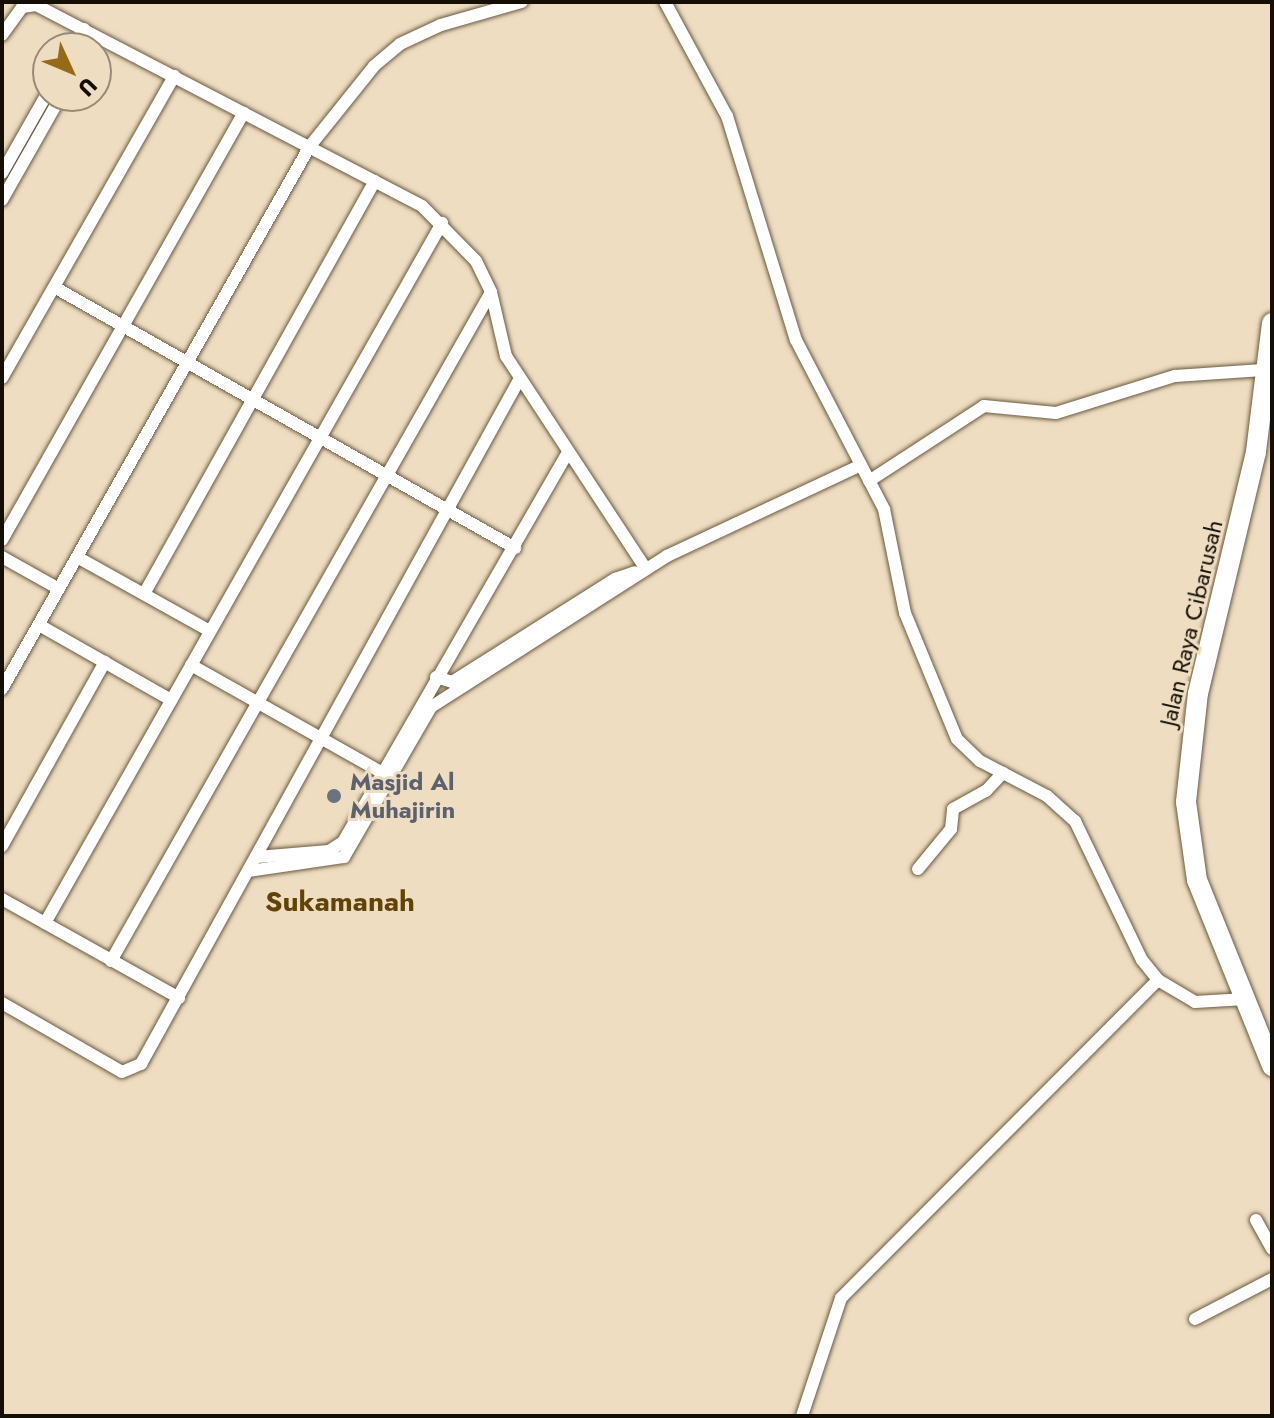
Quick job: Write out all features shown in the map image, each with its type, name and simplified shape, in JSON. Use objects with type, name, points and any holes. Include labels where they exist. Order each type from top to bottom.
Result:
[{"type":"main road","name":"Jalan Raya Cibarusah","points":[[1272,323],[1256,452],[1198,693],[1186,778],[1197,880],[1272,1066]]},
{"type":"street","points":[[2,689],[310,146],[374,66],[400,44],[441,25],[522,2]]},
{"type":"street","points":[[665,2],[727,116],[796,340],[884,509],[905,613],[949,725],[968,752],[1047,796],[1075,821],[1137,950],[1158,980],[1195,1002],[1246,999]]},
{"type":"street","points":[[2,35],[15,14],[29,6],[90,32]]},
{"type":"street","points":[[112,44],[375,181],[442,223],[476,261],[491,292],[500,338],[519,380],[646,569]]},
{"type":"street","points":[[2,378],[174,76]]},
{"type":"street","points":[[2,173],[37,112]]},
{"type":"street","points":[[2,200],[52,112]]},
{"type":"street","points":[[2,540],[244,113]]},
{"type":"street","points":[[144,594],[375,181]]},
{"type":"street","points":[[45,923],[442,223]]},
{"type":"street","points":[[54,287],[515,548]]},
{"type":"street","points":[[111,961],[491,292]]},
{"type":"street","points":[[869,481],[984,406],[1056,413],[1175,376],[1267,361]]},
{"type":"street","points":[[2,1003],[130,1073],[141,1064],[450,512],[519,380]]},
{"type":"street","points":[[257,857],[337,848],[515,548],[568,452]]},
{"type":"street","points":[[249,871],[344,857],[431,707],[689,543],[861,465]]},
{"type":"street","points":[[2,557],[59,589]]},
{"type":"street","points":[[77,557],[210,631]]},
{"type":"street","points":[[436,677],[452,682],[615,579],[646,569]]},
{"type":"street","points":[[39,625],[171,700]]},
{"type":"street","points":[[2,846],[105,662]]},
{"type":"street","points":[[191,665],[381,772]]},
{"type":"street","points":[[918,869],[951,829],[953,809],[1003,773]]},
{"type":"street","points":[[2,899],[179,998]]},
{"type":"street","points":[[802,1416],[839,1300],[1158,980]]},
{"type":"street","points":[[1256,1220],[1272,1249]]},
{"type":"street","points":[[1195,1319],[1272,1279]]},
{"type":"place","name":"Masjid Al Muhajirin","points":[[334,796]]},
{"type":"district","name":"Sukamanah","points":[[340,902]]}]
